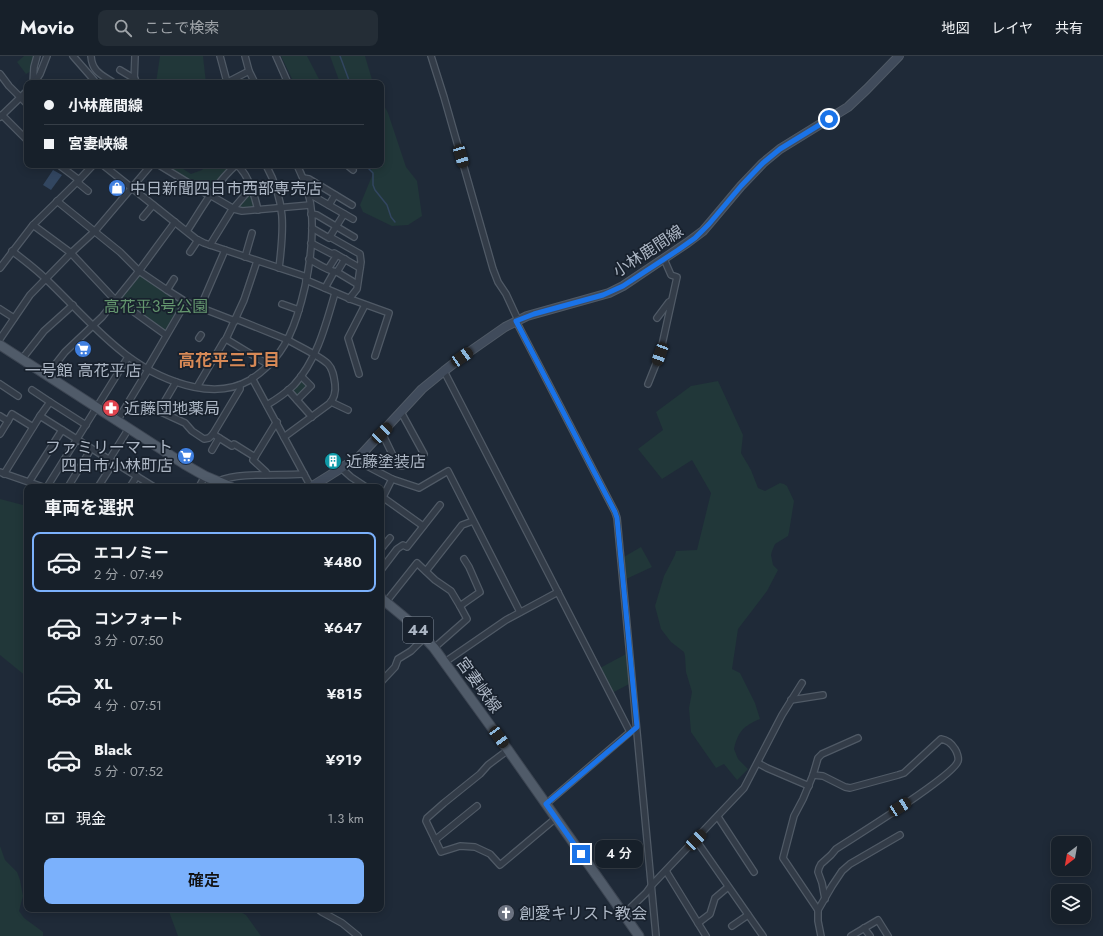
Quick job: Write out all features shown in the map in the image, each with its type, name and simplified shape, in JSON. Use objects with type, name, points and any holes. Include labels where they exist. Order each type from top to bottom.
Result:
[{"type":"main road","name":"小林鹿間線","points":[[316,484],[359,457],[422,389],[444,371],[505,327],[517,320],[534,314],[609,293],[623,286],[688,243],[703,231],[751,175],[770,157],[792,141],[848,107],[900,56]]},
{"type":"main road","points":[[0,345],[184,464],[224,484]]},
{"type":"main road","name":"宮妻峡線","points":[[384,601],[410,622],[445,662],[639,936]]},
{"type":"street","points":[[35,80],[34,67],[37,56]]},
{"type":"street","points":[[36,80],[47,56]]},
{"type":"street","points":[[73,56],[91,80]]},
{"type":"street","points":[[91,56],[96,71],[110,80]]},
{"type":"street","points":[[134,80],[135,56]]},
{"type":"street","points":[[220,56],[226,80]]},
{"type":"street","points":[[245,56],[249,71],[254,80]]},
{"type":"street","points":[[276,56],[287,80]]},
{"type":"street","points":[[431,56],[498,282],[506,294],[517,320],[617,518],[656,936]]},
{"type":"street","points":[[120,70],[133,80]]},
{"type":"street","points":[[230,80],[249,71]]},
{"type":"street","points":[[94,80],[99,73]]},
{"type":"street","points":[[0,74],[24,101]]},
{"type":"street","points":[[24,94],[1,116],[24,137]]},
{"type":"street","points":[[63,168],[88,191]]},
{"type":"street","points":[[0,268],[33,225],[90,168]]},
{"type":"street","points":[[107,168],[198,240],[306,278],[365,305],[389,313],[375,356]]},
{"type":"street","points":[[0,339],[27,299],[46,278],[94,231],[149,168]]},
{"type":"street","points":[[164,168],[234,209],[242,211],[310,206]]},
{"type":"street","points":[[187,231],[210,195],[233,168]]},
{"type":"street","points":[[240,168],[251,188],[258,210]]},
{"type":"street","points":[[268,168],[277,187],[282,208],[283,233],[279,268]]},
{"type":"street","points":[[12,251],[46,278],[106,340],[147,369],[176,382],[198,387],[217,389],[240,385],[270,365],[277,357],[288,340],[300,310],[310,259],[312,228],[309,196],[298,168]]},
{"type":"street","points":[[303,178],[309,179],[352,205]]},
{"type":"street","points":[[210,245],[234,209],[251,188]]},
{"type":"street","points":[[329,205],[336,195]]},
{"type":"street","points":[[309,196],[313,196],[353,219]]},
{"type":"street","points":[[57,201],[120,252],[140,271],[186,302],[288,340],[328,364],[332,372],[336,389],[335,396],[331,402],[284,437]]},
{"type":"street","points":[[143,217],[153,205]]},
{"type":"street","points":[[311,214],[317,215],[354,237]]},
{"type":"street","points":[[330,237],[344,214]]},
{"type":"street","points":[[47,376],[65,352],[93,326],[140,271],[175,222]]},
{"type":"street","points":[[33,225],[72,253],[115,300],[166,335]]},
{"type":"street","points":[[312,228],[360,254],[361,262],[357,289],[349,298]]},
{"type":"street","points":[[244,257],[252,233]]},
{"type":"street","points":[[190,252],[198,240]]},
{"type":"street","points":[[311,243],[360,268]]},
{"type":"street","points":[[328,269],[340,243]]},
{"type":"street","points":[[200,308],[225,250]]},
{"type":"street","points":[[310,259],[358,284]]},
{"type":"street","points":[[325,288],[345,259]]},
{"type":"street","points":[[648,384],[660,354],[677,277],[671,275],[664,259]]},
{"type":"street","points":[[198,387],[236,320],[256,261]]},
{"type":"street","points":[[167,290],[174,279]]},
{"type":"street","points":[[267,405],[279,398],[288,390],[301,376],[314,355],[335,292]]},
{"type":"street","points":[[657,318],[671,301]]},
{"type":"street","points":[[117,421],[186,302]]},
{"type":"street","points":[[282,304],[300,310]]},
{"type":"street","points":[[22,359],[44,331],[73,305]]},
{"type":"street","points":[[359,374],[348,338],[365,305]]},
{"type":"street","points":[[0,309],[14,318]]},
{"type":"street","points":[[226,339],[270,365]]},
{"type":"street","points":[[49,484],[128,357]]},
{"type":"street","points":[[444,371],[630,732]]},
{"type":"street","points":[[297,400],[311,386],[301,376]]},
{"type":"street","points":[[252,378],[309,484]]},
{"type":"street","points":[[176,382],[159,411],[185,423],[192,431],[202,438],[208,439],[213,434],[240,389],[240,385]]},
{"type":"street","points":[[0,384],[18,396]]},
{"type":"street","points":[[32,390],[86,425]]},
{"type":"street","points":[[288,390],[312,417]]},
{"type":"street","points":[[35,484],[2,473],[50,402]]},
{"type":"street","points":[[331,402],[348,410]]},
{"type":"street","points":[[382,433],[398,466],[402,466],[424,454],[401,412]]},
{"type":"street","points":[[0,434],[12,414],[33,427]]},
{"type":"street","points":[[0,416],[8,421]]},
{"type":"street","points":[[40,416],[149,484]]},
{"type":"street","points":[[266,472],[253,460],[277,422]]},
{"type":"street","points":[[100,484],[129,428]]},
{"type":"street","points":[[29,482],[62,430]]},
{"type":"street","points":[[213,434],[232,446],[234,444],[255,457]]},
{"type":"street","points":[[212,450],[219,438]]},
{"type":"street","points":[[70,484],[91,449]]},
{"type":"street","points":[[359,457],[369,467],[392,479],[419,488],[448,471],[520,612]]},
{"type":"street","points":[[341,468],[362,484]]},
{"type":"street","points":[[218,481],[226,478],[247,476],[304,474]]},
{"type":"street","points":[[132,484],[137,476]]},
{"type":"street","points":[[201,484],[206,476]]},
{"type":"street","points":[[384,494],[392,479]]},
{"type":"street","points":[[384,499],[423,526]]},
{"type":"street","points":[[384,566],[397,549],[403,545],[407,547],[440,505]]},
{"type":"street","points":[[426,571],[462,525],[474,521]]},
{"type":"street","points":[[384,545],[390,538]]},
{"type":"street","points":[[460,606],[480,592],[464,559]]},
{"type":"street","points":[[384,599],[416,563],[435,580],[452,591],[467,619],[434,648]]},
{"type":"street","points":[[445,662],[506,620],[558,592]]},
{"type":"street","points":[[384,679],[392,670],[398,659],[425,638]]},
{"type":"street","points":[[624,914],[744,788],[782,715],[802,683]]},
{"type":"street","points":[[791,700],[823,695]]},
{"type":"street","points":[[546,804],[637,727]]},
{"type":"street","points":[[818,910],[782,858],[794,816],[809,786],[818,758],[822,754],[858,738]]},
{"type":"street","points":[[813,775],[823,776],[850,788],[898,775],[904,773],[941,739],[948,741],[956,750],[958,757],[958,761],[952,768],[928,789],[836,849],[821,864],[818,872],[825,899]]},
{"type":"street","points":[[508,750],[488,765],[480,774],[427,818],[426,821],[441,852],[460,846],[475,847],[490,854],[500,865],[556,818]]},
{"type":"street","points":[[758,763],[809,786]]},
{"type":"street","points":[[435,840],[477,806]]},
{"type":"street","points":[[718,817],[754,872]]},
{"type":"street","points":[[821,936],[818,921],[818,910],[842,871],[850,864],[900,835]]},
{"type":"street","points":[[696,840],[763,936]]},
{"type":"street","points":[[666,871],[706,936]]},
{"type":"street","points":[[698,923],[710,914],[714,898],[728,887]]},
{"type":"street","points":[[322,912],[342,923],[358,936]]},
{"type":"street","points":[[732,926],[748,915]]},
{"type":"street","points":[[851,936],[878,920],[888,936]]},
{"type":"street","points":[[864,928],[870,936]]},
{"type":"green space","points":[[24,56],[34,56],[31,71],[26,74],[17,62]]},
{"type":"green space","points":[[160,56],[203,56],[206,80],[156,80]]},
{"type":"green space","points":[[281,56],[307,56],[319,80],[293,80]]},
{"type":"green space","points":[[330,56],[365,56],[372,80],[339,80]]},
{"type":"green space","points":[[384,106],[388,113],[406,167],[417,181],[422,216],[408,225],[392,226],[363,212],[360,205],[372,176],[371,168],[384,168]]},
{"type":"green space","points":[[167,168],[182,168],[191,174],[204,168],[228,168],[206,192]]},
{"type":"green space","points":[[249,192],[251,192],[256,207],[238,209],[237,207]]},
{"type":"green space","name":"高花平3号公園","points":[[140,274],[182,302],[165,333],[117,300]]},
{"type":"green space","points":[[302,379],[307,384],[307,387],[298,396],[296,396],[291,389]]},
{"type":"green space","points":[[718,381],[743,435],[741,453],[751,470],[758,488],[765,491],[780,483],[784,484],[787,486],[794,501],[788,536],[775,544],[771,555],[773,565],[778,570],[767,591],[738,629],[732,669],[740,673],[755,703],[760,719],[745,727],[737,738],[734,749],[738,759],[748,769],[737,780],[724,764],[716,768],[691,732],[689,708],[692,692],[686,672],[684,652],[671,642],[661,629],[655,606],[664,576],[676,551],[697,550],[711,493],[692,460],[662,479],[638,449],[663,430],[656,412],[691,386]]},
{"type":"green space","points":[[100,457],[110,465],[104,474],[94,468]]},
{"type":"green space","points":[[0,499],[24,505],[24,675],[0,655]]},
{"type":"green space","points":[[641,547],[652,567],[624,580],[622,558]]},
{"type":"green space","points":[[628,653],[631,683],[612,693],[600,668]]},
{"type":"green space","points":[[0,846],[5,860],[17,872],[20,880],[23,896],[19,911],[24,918],[43,932],[43,936],[0,936]]},
{"type":"green space","points":[[169,912],[240,912],[246,915],[261,936],[178,936]]},
{"type":"water","points":[[53,170],[62,175],[51,190],[43,185]]},
{"type":"waterway","points":[[340,56],[349,80]]},
{"type":"waterway","points":[[368,168],[373,173],[373,185],[375,190],[387,205],[391,217],[395,222]]},
{"type":"place","name":"中日新聞四日市西部専売店","points":[[117,188]]},
{"type":"place","name":"一号館 高花平店","points":[[83,349]]},
{"type":"place","name":"近藤団地薬局","points":[[111,408]]},
{"type":"place","name":"ファミリーマート 四日市小林町店","points":[[186,456]]},
{"type":"place","name":"近藤塗装店","points":[[333,461]]},
{"type":"place","name":"創愛キリスト教会","points":[[506,913]]},
{"type":"district","name":"高花平三丁目","points":[[229,360]]},
{"type":"route","points":[[581,854],[546,804],[637,727],[617,518],[516,321],[527,316],[603,295],[623,286],[695,238],[703,231],[741,186],[763,163],[792,141],[829,119]]}]
